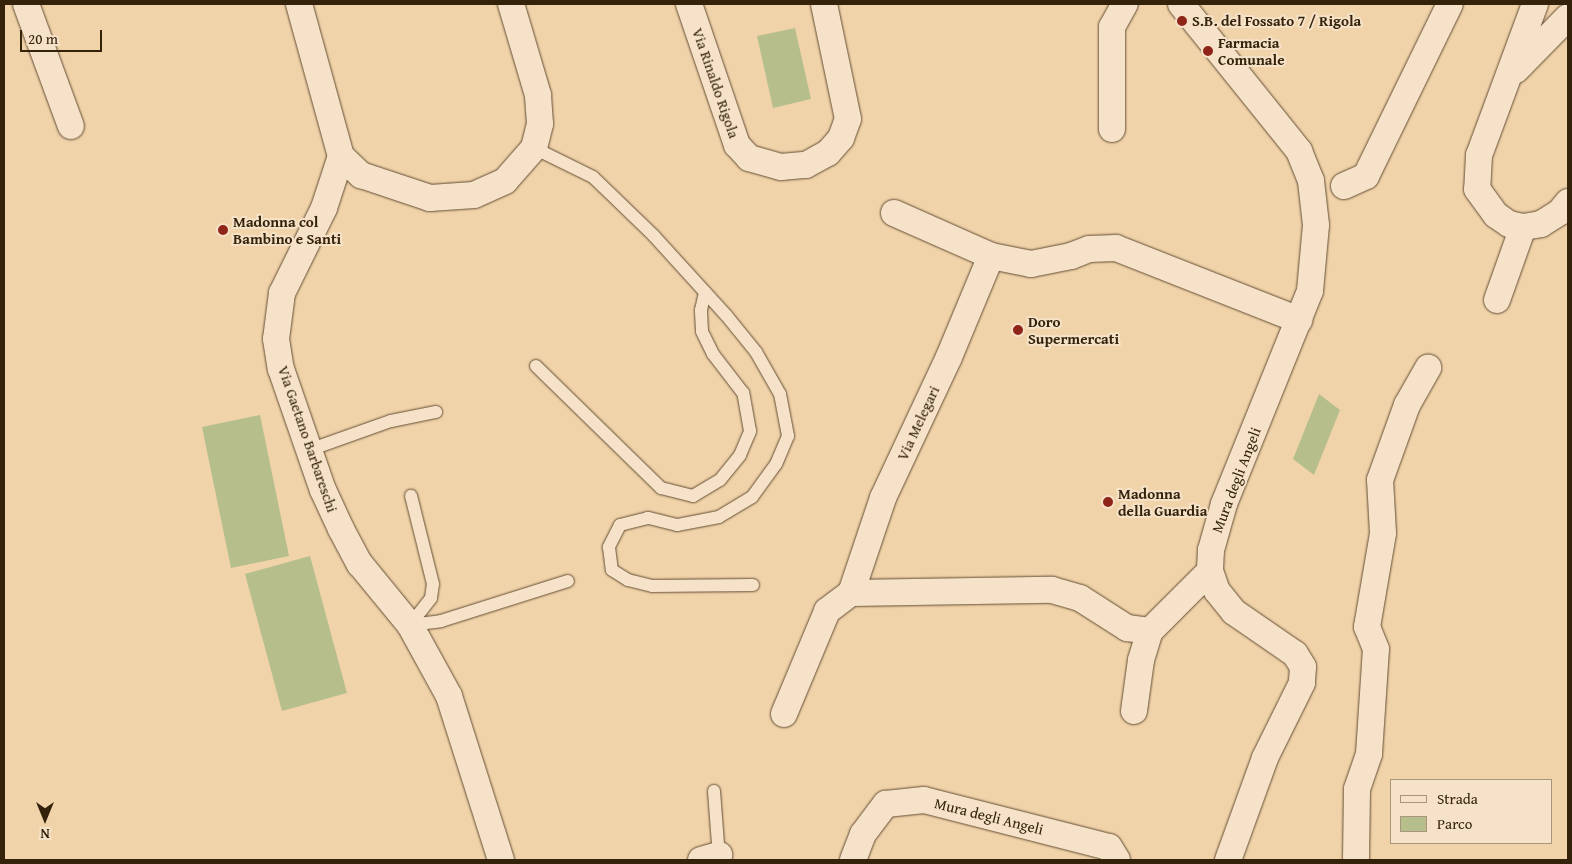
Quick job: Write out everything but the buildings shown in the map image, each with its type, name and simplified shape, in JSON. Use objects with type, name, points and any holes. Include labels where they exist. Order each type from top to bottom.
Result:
[{"type":"street","points":[[26,4],[71,126]]},
{"type":"street","points":[[299,4],[341,156],[361,175],[387,186],[430,198],[450,198],[491,189],[505,181],[534,148],[540,124],[538,95],[511,4]]},
{"type":"street","name":"Via Rinaldo Rigola","points":[[689,4],[737,145],[749,158],[781,167],[806,165],[828,153],[841,138],[848,119],[824,4]]},
{"type":"street","points":[[1112,129],[1112,27],[1125,4]]},
{"type":"street","name":"Mura degli Angeli","points":[[1181,4],[1290,136],[1305,163],[1314,200],[1316,243],[1310,291],[1224,504],[1211,550],[1210,571],[1217,592],[1234,612],[1295,654],[1303,667],[1302,683],[1265,758],[1228,860]]},
{"type":"street","points":[[1344,186],[1366,176],[1450,4]]},
{"type":"street","points":[[1535,4],[1512,73],[1480,155],[1476,189],[1496,215],[1509,224],[1523,227],[1541,224],[1560,212],[1568,202]]},
{"type":"street","points":[[1512,73],[1568,17]]},
{"type":"street","name":"Via Gaetano Barbareschi","points":[[341,156],[324,208],[282,293],[276,339],[281,369],[309,450],[337,521],[360,564],[410,625],[449,696],[501,860]]},
{"type":"street","points":[[894,213],[991,256],[1031,264],[1071,256],[1089,249],[1116,248],[1299,320]]},
{"type":"street","points":[[1496,300],[1523,227]]},
{"type":"street","name":"Via Melegari","points":[[851,593],[883,498],[949,358],[991,256]]},
{"type":"street","points":[[1356,860],[1357,789],[1369,754],[1376,649],[1368,627],[1383,532],[1380,480],[1407,404],[1428,368]]},
{"type":"street","points":[[1134,711],[1141,660],[1150,631],[1210,571]]},
{"type":"street","points":[[784,714],[827,611],[851,593],[1052,590],[1080,598],[1127,628],[1150,631]]},
{"type":"street","name":"Mura degli Angeli","points":[[853,860],[863,834],[886,804],[924,800],[1109,847],[1118,860]]},
{"type":"lane","points":[[534,148],[592,178],[654,236],[705,292],[756,352],[780,394],[788,436],[776,464],[752,497],[719,517],[677,525],[648,518],[620,525],[609,547],[612,570],[628,580],[652,586],[753,585]]},
{"type":"lane","points":[[536,366],[661,488],[693,496],[720,480],[740,455],[750,431],[743,393],[713,354],[702,332],[701,310],[705,292]]},
{"type":"lane","points":[[309,450],[392,421],[436,412]]},
{"type":"lane","points":[[410,625],[431,598],[433,584],[411,496]]},
{"type":"lane","points":[[410,625],[441,621],[568,581]]},
{"type":"lane","points":[[713,859],[714,791]]},
{"type":"green space","points":[[795,28],[811,99],[773,108],[757,36]]},
{"type":"green space","points":[[1319,394],[1340,410],[1314,475],[1293,459]]},
{"type":"green space","points":[[260,415],[289,556],[231,568],[202,427]]},
{"type":"green space","points":[[310,556],[347,693],[282,711],[245,574]]},
{"type":"place","name":"S.B. del Fossato 7 / Rigola","points":[[1182,21]]},
{"type":"place","name":"Farmacia Comunale","points":[[1208,51]]},
{"type":"place","name":"Madonna col Bambino e Santi","points":[[223,230]]},
{"type":"place","name":"Doro Supermercati","points":[[1018,330]]},
{"type":"place","name":"Madonna della Guardia","points":[[1108,502]]}]
